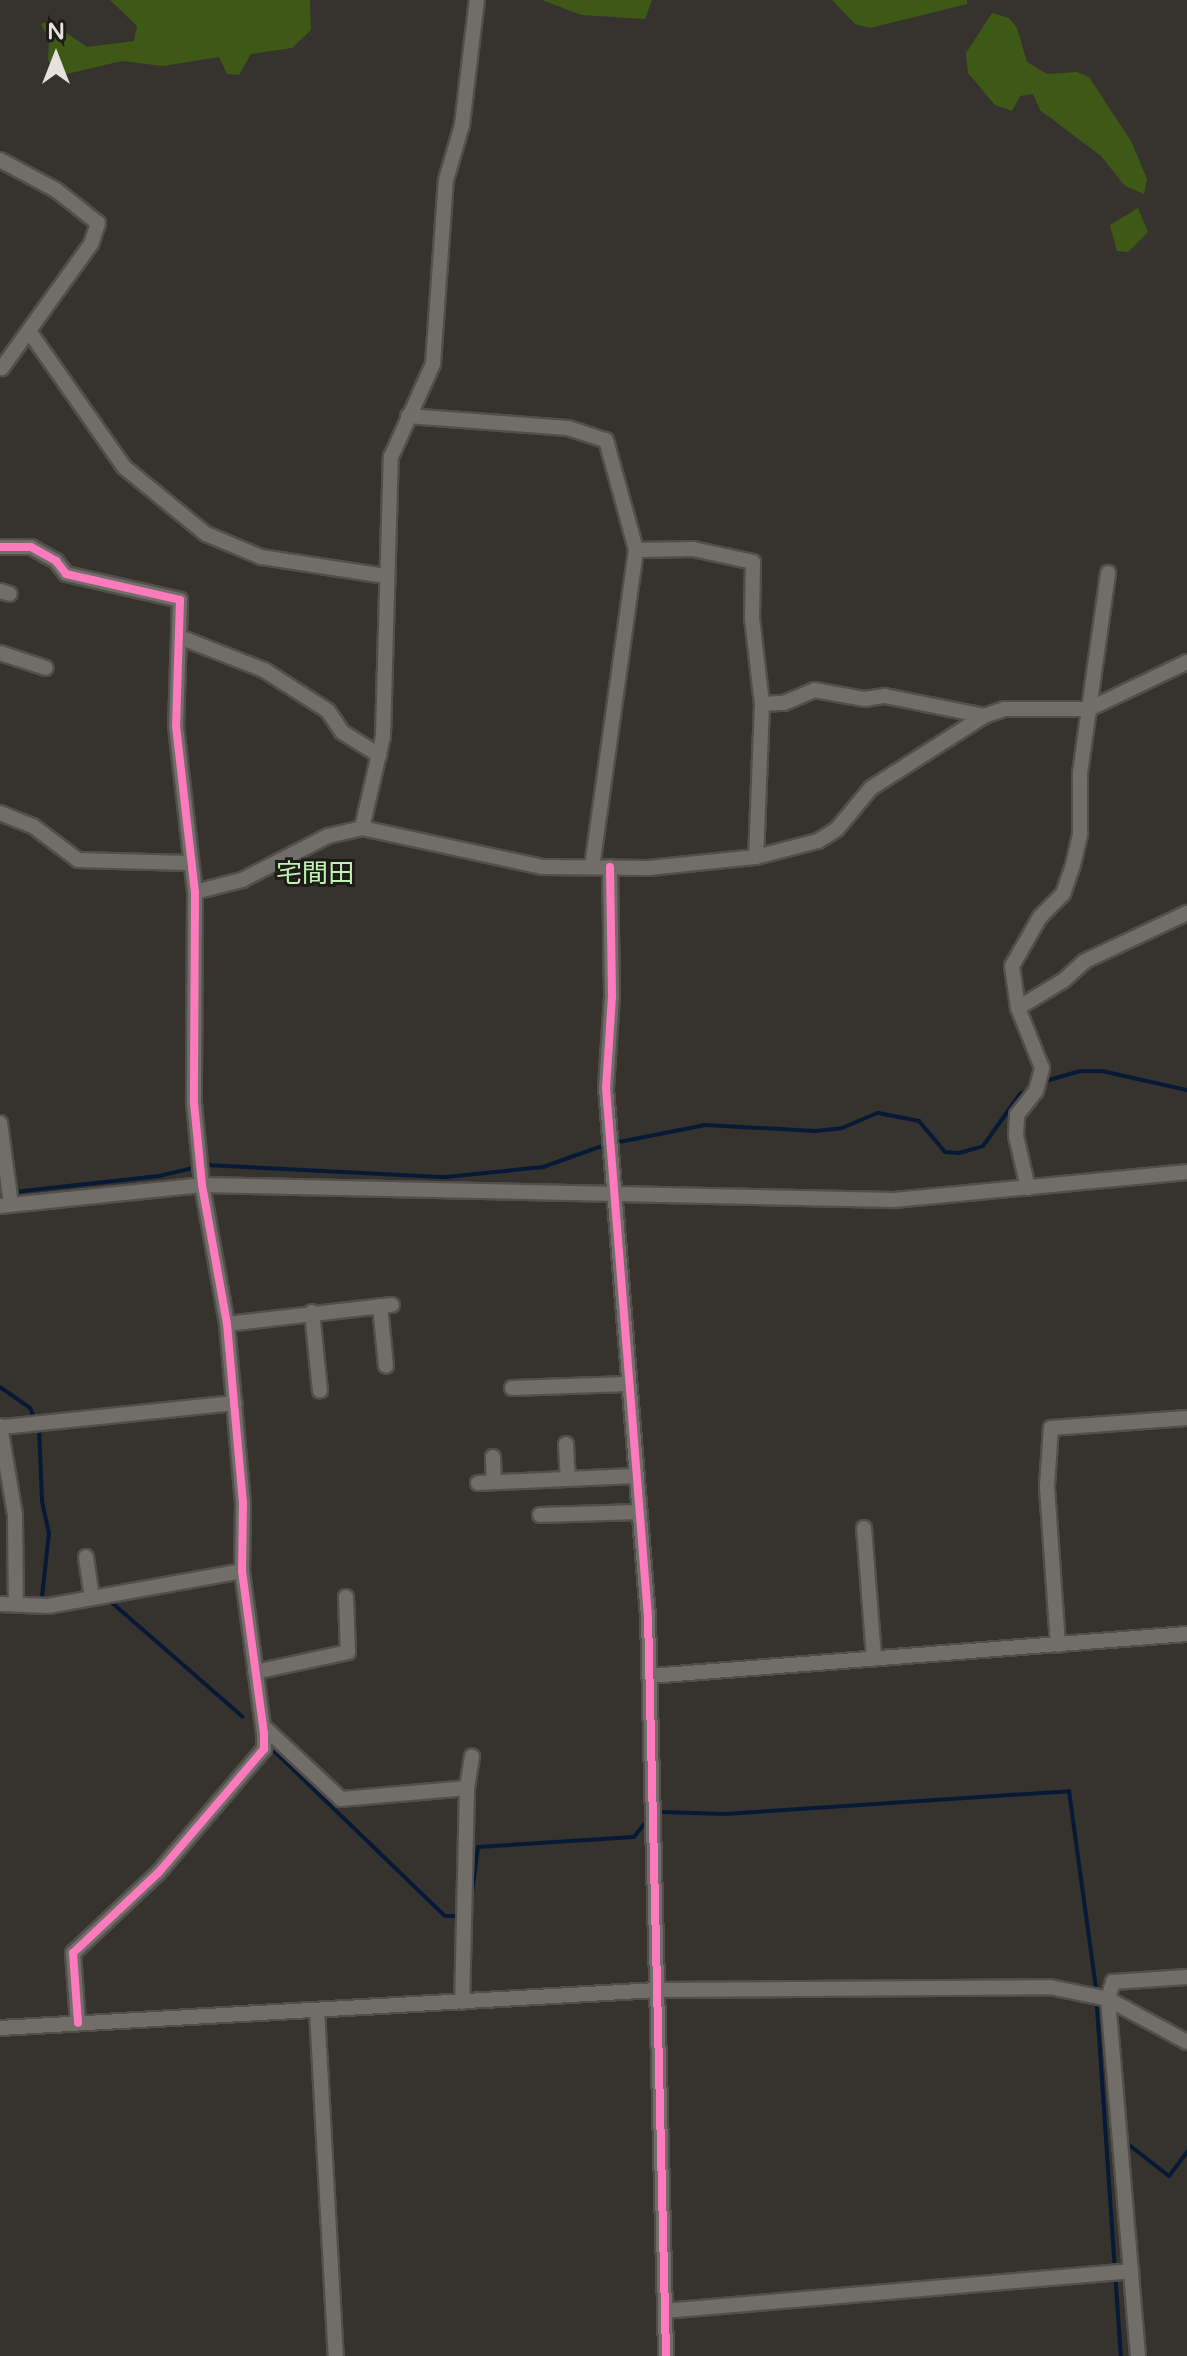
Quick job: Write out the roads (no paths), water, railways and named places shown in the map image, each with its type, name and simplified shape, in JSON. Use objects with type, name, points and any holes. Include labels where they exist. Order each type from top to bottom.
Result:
[{"type":"street","points":[[362,828],[379,755],[387,683],[385,576],[391,457],[433,364],[446,180],[462,125],[477,0]]},
{"type":"street","points":[[0,160],[56,190],[98,223],[91,244],[31,334],[2,368]]},
{"type":"street","points":[[31,334],[124,467],[206,534],[261,557],[385,576]]},
{"type":"street","points":[[408,416],[568,428],[606,440],[636,550],[592,867]]},
{"type":"street","points":[[0,547],[31,547],[56,561],[66,574],[180,600],[182,638],[176,726],[188,863],[195,892],[194,1103],[201,1180],[227,1324],[235,1403],[242,1571],[263,1726],[264,1749],[129,1904],[73,1953],[78,2023]]},
{"type":"street","points":[[636,550],[693,549],[753,562],[752,618],[762,704],[756,857]]},
{"type":"street","points":[[1028,1188],[1016,1136],[1017,1115],[1036,1091],[1042,1068],[1018,1008],[1012,966],[1040,917],[1063,894],[1073,865],[1089,709],[1108,573]]},
{"type":"street","points":[[182,638],[264,670],[328,711],[342,732],[379,755]]},
{"type":"street","points":[[0,653],[46,668]]},
{"type":"street","points":[[195,892],[242,880],[328,836],[362,828],[542,867],[610,867],[756,857],[818,841],[837,829],[871,788],[984,716],[1004,709],[1112,706],[1187,662]]},
{"type":"street","points":[[762,704],[784,703],[814,690],[857,699],[885,696],[984,716]]},
{"type":"street","points":[[0,813],[33,826],[78,860],[188,863]]},
{"type":"street","points":[[610,867],[612,996],[606,1088],[650,1676],[666,2356]]},
{"type":"street","points":[[1018,1008],[1064,980],[1085,961],[1187,913]]},
{"type":"street","points":[[0,1123],[5,1205],[201,1180],[841,1202],[1187,1172]]},
{"type":"street","points":[[227,1324],[386,1306],[389,1357]]},
{"type":"street","points":[[312,1312],[320,1391]]},
{"type":"street","points":[[512,1388],[627,1384]]},
{"type":"street","points":[[16,1604],[15,1515],[1,1426],[235,1403]]},
{"type":"street","points":[[1058,1645],[1047,1486],[1051,1428],[1187,1418]]},
{"type":"street","points":[[566,1444],[568,1479]]},
{"type":"street","points":[[493,1457],[494,1482]]},
{"type":"street","points":[[478,1483],[634,1476]]},
{"type":"street","points":[[540,1515],[639,1512]]},
{"type":"street","points":[[864,1528],[874,1659]]},
{"type":"street","points":[[86,1557],[92,1598]]},
{"type":"street","points":[[0,1604],[92,1598],[242,1571]]},
{"type":"street","points":[[255,1672],[348,1652],[346,1597]]},
{"type":"street","points":[[650,1676],[1187,1634]]},
{"type":"street","points":[[263,1726],[341,1799],[467,1788]]},
{"type":"street","points":[[462,2002],[467,1788],[472,1756]]},
{"type":"street","points":[[1138,2356],[1108,1999],[1113,1982],[1187,1977]]},
{"type":"street","points":[[0,2028],[658,1990],[1050,1987],[1108,1999],[1187,2042]]},
{"type":"street","points":[[317,2010],[336,2356]]},
{"type":"street","points":[[665,2311],[1131,2271]]},
{"type":"waterway","points":[[1042,1082],[1080,1071],[1102,1071],[1187,1090]]},
{"type":"waterway","points":[[614,1143],[705,1125],[815,1131],[842,1128],[878,1113],[919,1121],[945,1152],[959,1153],[983,1146],[1020,1094],[1030,1089]]},
{"type":"waterway","points":[[14,1192],[159,1176],[206,1165],[446,1177],[543,1167],[605,1145]]},
{"type":"waterway","points":[[0,1387],[30,1408],[39,1428],[42,1501],[49,1533],[42,1596]]},
{"type":"waterway","points":[[110,1601],[243,1717]]},
{"type":"waterway","points":[[272,1749],[445,1916],[456,1916]]},
{"type":"waterway","points":[[661,1812],[725,1814],[1069,1791],[1096,1989]]},
{"type":"waterway","points":[[471,1900],[478,1847],[634,1837],[644,1824]]},
{"type":"waterway","points":[[1097,2007],[1121,2356]]},
{"type":"waterway","points":[[1129,2145],[1169,2176],[1187,2152]]},
{"type":"district","name":"宅間田","points":[[315,874]]}]
